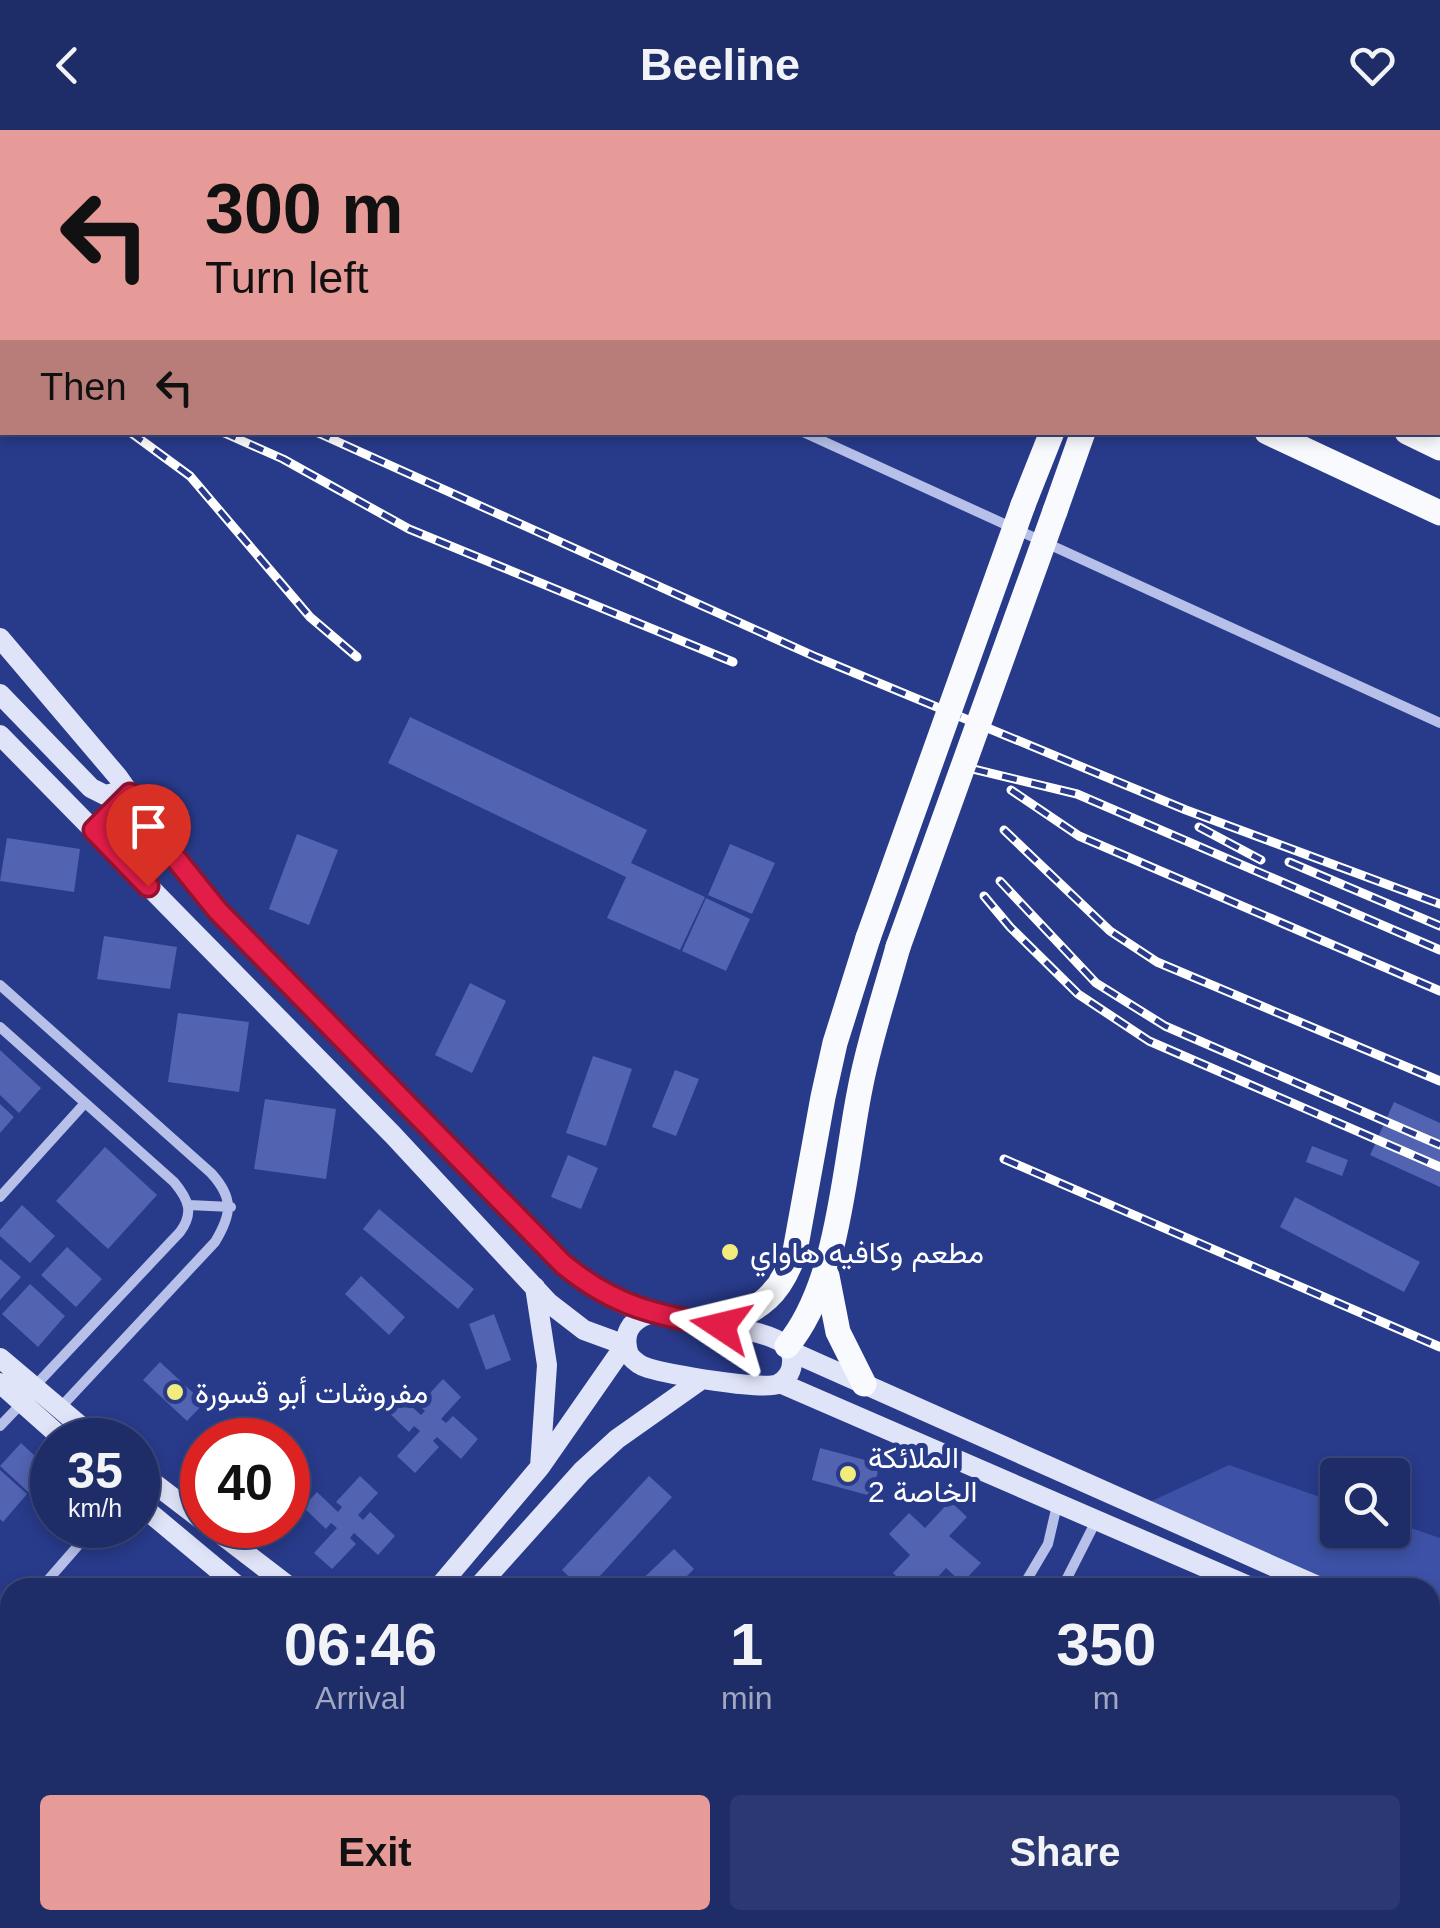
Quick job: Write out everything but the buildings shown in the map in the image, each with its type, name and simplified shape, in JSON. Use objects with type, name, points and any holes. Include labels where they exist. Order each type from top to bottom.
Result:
[{"type":"main road","points":[[721,1326],[762,1304],[787,1275],[835,1043],[868,938],[1050,435]]},
{"type":"main road","points":[[789,1349],[809,1316],[826,1270],[860,1084],[898,947],[1082,435]]},
{"type":"main road","points":[[1273,435],[1440,512]]},
{"type":"main road","points":[[1413,435],[1440,448]]},
{"type":"main road","points":[[826,1270],[838,1332],[864,1384]]},
{"type":"street","points":[[810,435],[1440,723]]},
{"type":"street","points":[[0,638],[129,792],[218,911],[563,1264],[603,1294],[650,1314],[771,1338],[864,1384],[1300,1578]]},
{"type":"street","points":[[0,694],[91,788],[105,795],[129,792]]},
{"type":"street","points":[[0,735],[380,1122],[565,1317],[604,1339],[626,1346]]},
{"type":"street","points":[[94,830],[129,792]]},
{"type":"street","points":[[0,986],[211,1173],[226,1189],[231,1207],[215,1242],[58,1410]]},
{"type":"street","points":[[0,1027],[174,1182],[189,1206],[189,1220],[180,1232],[0,1426]]},
{"type":"street","points":[[0,1197],[86,1103]]},
{"type":"street","points":[[189,1206],[231,1207]]},
{"type":"street","points":[[534,1286],[547,1364],[540,1468]]},
{"type":"street","points":[[446,1578],[540,1468],[626,1346],[630,1324],[650,1314]]},
{"type":"street","points":[[626,1346],[629,1356],[646,1368],[772,1386],[789,1374],[793,1363],[789,1349]]},
{"type":"street","points":[[0,1358],[46,1418]]},
{"type":"street","points":[[485,1578],[582,1471],[618,1439],[702,1378]]},
{"type":"street","points":[[0,1383],[68,1418]]},
{"type":"street","points":[[780,1383],[1230,1578]]},
{"type":"street","points":[[1028,1578],[1048,1544],[1057,1505]]},
{"type":"street","points":[[160,1521],[228,1578]]},
{"type":"street","points":[[1067,1578],[1096,1521]]},
{"type":"street","points":[[49,1578],[76,1548]]},
{"type":"street","points":[[239,1548],[278,1578]]},
{"type":"shaded area","points":[[1229,1465],[1320,1497],[1320,1548],[1410,1548],[1410,1528],[1440,1538],[1440,1578],[1301,1578],[1139,1507]]},
{"type":"railway","points":[[134,435],[190,476],[310,617],[357,657]]},
{"type":"railway","points":[[229,435],[283,459],[409,529],[733,662]]},
{"type":"railway","points":[[323,435],[816,657],[1186,810],[1440,904]]},
{"type":"railway","points":[[973,769],[1077,794],[1440,950]]},
{"type":"railway","points":[[1011,790],[1079,836],[1440,991]]},
{"type":"railway","points":[[1199,827],[1261,860]]},
{"type":"railway","points":[[1004,830],[1110,931],[1157,962],[1440,1081]]},
{"type":"railway","points":[[1289,862],[1440,926]]},
{"type":"railway","points":[[1000,881],[1096,983],[1165,1026],[1440,1145]]},
{"type":"railway","points":[[984,896],[1078,994],[1149,1041],[1440,1167]]},
{"type":"railway","points":[[1004,1159],[1440,1347]]},
{"type":"place","name":"مطعم وكافيه هاواي","points":[[730,1252]]},
{"type":"place","name":"مفروشات أبو قسورة","points":[[175,1392]]},
{"type":"place","name":"الملائكة الخاصة 2","points":[[848,1474]]},
{"type":"route","points":[[148,886],[94,830],[130,794],[218,911],[563,1264],[603,1294],[626,1305],[650,1314],[721,1326]]}]
